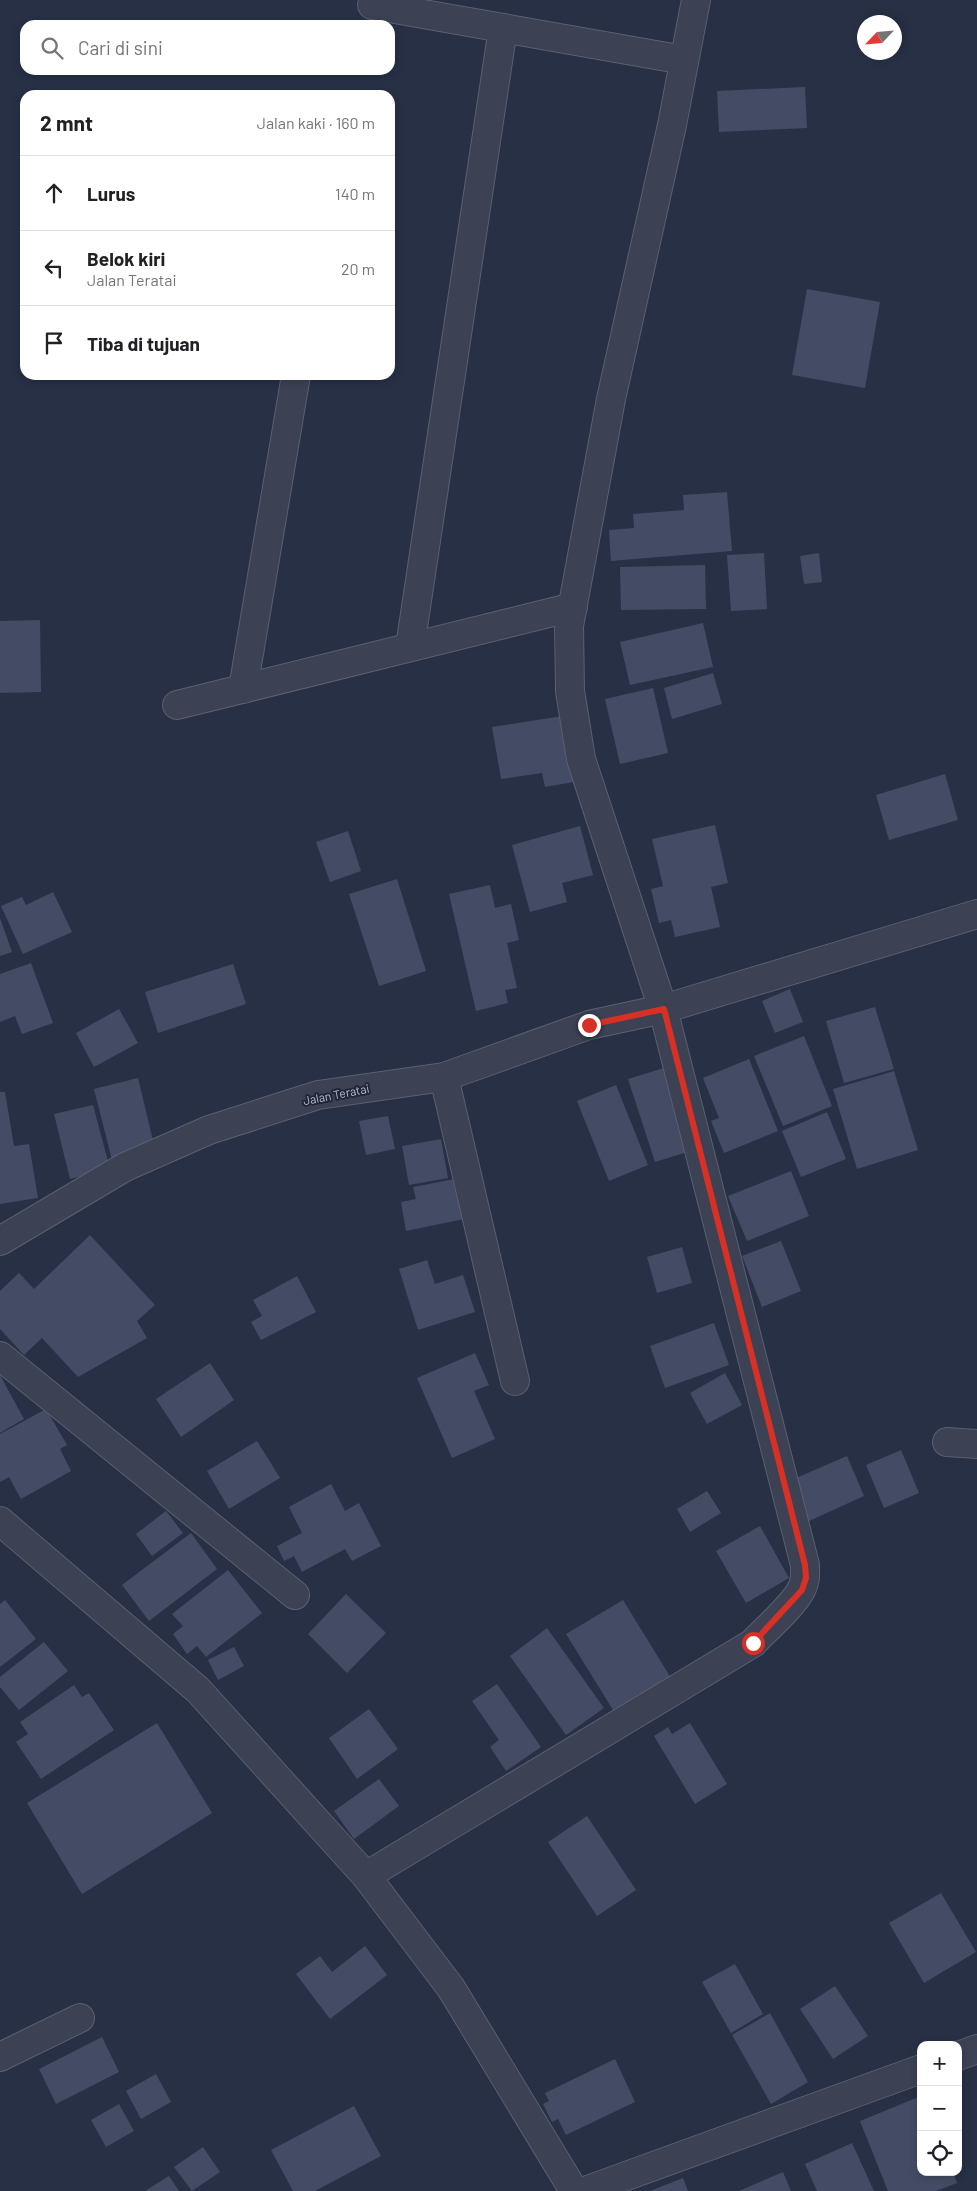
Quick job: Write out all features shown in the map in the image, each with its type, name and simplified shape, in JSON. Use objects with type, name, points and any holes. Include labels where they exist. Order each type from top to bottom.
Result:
[{"type":"street","points":[[366,1876],[753,1643],[802,1590],[806,1578],[805,1565],[664,1009],[581,760],[570,691],[569,626],[612,399],[696,0]]},
{"type":"street","points":[[372,5],[684,60]]},
{"type":"street","points":[[410,647],[503,28]]},
{"type":"street","points":[[243,689],[295,380]]},
{"type":"street","points":[[177,705],[573,607]]},
{"type":"street","name":"Jalan Teratai","points":[[0,1241],[125,1166],[209,1130],[318,1096],[444,1077],[589,1025],[664,1009],[977,914]]},
{"type":"street","points":[[444,1077],[514,1381]]},
{"type":"street","points":[[0,1356],[295,1595]]},
{"type":"street","points":[[947,1442],[977,1444]]},
{"type":"street","points":[[0,1521],[198,1690],[366,1876],[451,1988],[574,2191]]},
{"type":"street","points":[[0,2058],[80,2018]]},
{"type":"street","points":[[962,2055],[977,2049]]},
{"type":"street","points":[[585,2191],[917,2070]]},
{"type":"building","points":[[805,87],[807,128],[719,132],[717,91]]},
{"type":"building","points":[[807,289],[880,302],[865,388],[792,375]]},
{"type":"building","points":[[727,492],[732,551],[611,561],[609,530],[634,528],[633,514],[684,510],[683,495]]},
{"type":"building","points":[[764,553],[767,609],[731,611],[727,555]]},
{"type":"building","points":[[819,553],[822,582],[804,584],[800,556]]},
{"type":"building","points":[[705,565],[706,609],[621,610],[620,567]]},
{"type":"building","points":[[40,620],[41,692],[0,693],[0,621]]},
{"type":"building","points":[[703,623],[713,667],[630,685],[620,642]]},
{"type":"building","points":[[713,673],[722,704],[672,719],[664,688]]},
{"type":"building","points":[[653,688],[668,753],[620,764],[605,699]]},
{"type":"building","points":[[563,716],[574,782],[545,787],[542,773],[501,779],[492,727]]},
{"type":"building","points":[[945,774],[958,820],[889,840],[876,795]]},
{"type":"building","points":[[715,825],[728,883],[711,887],[720,927],[675,937],[671,920],[659,923],[651,889],[663,886],[652,839]]},
{"type":"building","points":[[580,826],[593,875],[562,883],[567,902],[530,912],[512,845]]},
{"type":"building","points":[[348,831],[361,871],[330,882],[316,842]]},
{"type":"building","points":[[397,879],[426,971],[379,986],[349,894]]},
{"type":"building","points":[[490,885],[495,908],[511,904],[519,940],[507,943],[517,988],[505,990],[508,1003],[476,1011],[449,894]]},
{"type":"building","points":[[53,892],[72,932],[23,954],[1,906],[22,897],[26,905]]},
{"type":"building","points":[[0,918],[12,952],[0,956]]},
{"type":"building","points":[[31,963],[53,1023],[22,1034],[15,1016],[0,1022],[0,974]]},
{"type":"building","points":[[233,964],[246,1004],[158,1033],[145,992]]},
{"type":"building","points":[[790,989],[803,1022],[775,1033],[762,1001]]},
{"type":"building","points":[[875,1007],[894,1069],[844,1083],[826,1021]]},
{"type":"building","points":[[119,1009],[138,1043],[94,1067],[76,1033]]},
{"type":"building","points":[[804,1036],[832,1106],[783,1126],[754,1056]]},
{"type":"building","points":[[749,1059],[778,1131],[724,1153],[711,1121],[719,1118],[703,1078]]},
{"type":"building","points":[[667,1067],[694,1150],[655,1162],[628,1079]]},
{"type":"building","points":[[894,1071],[918,1150],[857,1169],[833,1089]]},
{"type":"building","points":[[138,1078],[155,1149],[112,1160],[94,1089]]},
{"type":"building","points":[[616,1085],[648,1165],[609,1181],[577,1101]]},
{"type":"building","points":[[0,1092],[5,1092],[14,1146],[29,1144],[38,1198],[0,1204]]},
{"type":"building","points":[[93,1105],[110,1169],[70,1179],[54,1114]]},
{"type":"building","points":[[827,1112],[846,1159],[801,1177],[782,1131]]},
{"type":"building","points":[[388,1116],[395,1149],[366,1155],[359,1121]]},
{"type":"building","points":[[441,1139],[448,1178],[409,1185],[402,1146]]},
{"type":"building","points":[[791,1171],[809,1216],[747,1241],[728,1196]]},
{"type":"building","points":[[455,1179],[464,1219],[406,1231],[401,1202],[416,1199],[413,1187]]},
{"type":"building","points":[[90,1235],[155,1305],[137,1321],[147,1338],[78,1377],[42,1338],[24,1355],[0,1329],[0,1291],[19,1273],[34,1289]]},
{"type":"building","points":[[781,1241],[801,1291],[762,1307],[742,1256]]},
{"type":"building","points":[[682,1247],[692,1283],[657,1293],[647,1257]]},
{"type":"building","points":[[427,1260],[435,1284],[463,1275],[475,1312],[418,1330],[399,1269]]},
{"type":"building","points":[[297,1276],[316,1312],[261,1340],[251,1322],[262,1316],[253,1300]]},
{"type":"building","points":[[714,1323],[729,1365],[665,1388],[650,1346]]},
{"type":"building","points":[[475,1353],[489,1385],[474,1391],[495,1439],[452,1458],[417,1378]]},
{"type":"building","points":[[210,1363],[234,1400],[181,1437],[156,1399]]},
{"type":"building","points":[[725,1373],[742,1405],[707,1424],[690,1393]]},
{"type":"building","points":[[0,1375],[24,1419],[0,1433]]},
{"type":"building","points":[[46,1409],[67,1445],[60,1449],[71,1471],[21,1499],[9,1477],[0,1482],[0,1434]]},
{"type":"building","points":[[257,1441],[280,1478],[229,1509],[207,1471]]},
{"type":"building","points":[[901,1450],[919,1493],[884,1508],[866,1465]]},
{"type":"building","points":[[847,1456],[864,1496],[807,1522],[789,1481]]},
{"type":"building","points":[[331,1484],[345,1511],[359,1503],[381,1546],[352,1561],[345,1549],[302,1572],[294,1556],[284,1561],[277,1546],[302,1533],[289,1507]]},
{"type":"building","points":[[707,1491],[721,1513],[690,1532],[677,1509]]},
{"type":"building","points":[[166,1511],[183,1533],[152,1556],[136,1534]]},
{"type":"building","points":[[760,1526],[789,1578],[746,1603],[716,1551]]},
{"type":"building","points":[[191,1533],[217,1569],[149,1621],[122,1585]]},
{"type":"building","points":[[228,1570],[262,1613],[206,1657],[197,1646],[187,1654],[173,1634],[183,1626],[172,1614]]},
{"type":"building","points":[[346,1594],[386,1633],[347,1673],[308,1634]]},
{"type":"building","points":[[5,1600],[36,1639],[0,1667],[0,1604]]},
{"type":"building","points":[[623,1600],[674,1683],[618,1718],[566,1634]]},
{"type":"building","points":[[547,1628],[604,1708],[566,1735],[510,1656]]},
{"type":"building","points":[[44,1642],[68,1671],[19,1710],[0,1687],[0,1677]]},
{"type":"building","points":[[234,1647],[244,1666],[218,1680],[208,1660]]},
{"type":"building","points":[[497,1684],[541,1747],[506,1771],[490,1747],[499,1740],[472,1701]]},
{"type":"building","points":[[74,1685],[82,1697],[89,1693],[114,1730],[41,1779],[16,1742],[28,1734],[20,1722]]},
{"type":"building","points":[[369,1709],[398,1749],[357,1779],[329,1738]]},
{"type":"building","points":[[157,1723],[212,1813],[82,1894],[27,1803]]},
{"type":"building","points":[[690,1723],[727,1784],[695,1804],[654,1736],[668,1727],[672,1734]]},
{"type":"building","points":[[379,1779],[399,1806],[354,1839],[334,1811]]},
{"type":"building","points":[[587,1816],[636,1890],[597,1916],[548,1842]]},
{"type":"building","points":[[941,1893],[976,1952],[924,1983],[889,1923]]},
{"type":"building","points":[[365,1946],[387,1975],[330,2019],[296,1974],[320,1956],[332,1972]]},
{"type":"building","points":[[735,1964],[763,2014],[731,2033],[702,1982]]},
{"type":"building","points":[[835,1986],[868,2036],[833,2059],[800,2009]]},
{"type":"building","points":[[770,2013],[808,2082],[771,2104],[732,2035]]},
{"type":"building","points":[[102,2037],[119,2072],[56,2104],[39,2069]]},
{"type":"building","points":[[615,2059],[635,2102],[566,2135],[558,2119],[552,2122],[543,2104],[549,2101],[545,2093]]},
{"type":"building","points":[[156,2074],[171,2102],[141,2119],[126,2091]]},
{"type":"building","points":[[917,2098],[917,2176],[954,2176],[957,2183],[936,2191],[888,2191],[860,2121]]},
{"type":"building","points":[[119,2104],[134,2131],[106,2147],[91,2120]]},
{"type":"building","points":[[354,2106],[381,2156],[315,2191],[293,2191],[271,2150]]},
{"type":"building","points":[[852,2143],[874,2191],[817,2191],[805,2164]]},
{"type":"building","points":[[203,2147],[220,2172],[192,2191],[174,2167]]},
{"type":"building","points":[[783,2172],[791,2191],[739,2191]]},
{"type":"building","points":[[169,2176],[179,2191],[145,2191]]},
{"type":"building","points":[[683,2178],[688,2191],[650,2191]]},
{"type":"route","points":[[589,1025],[664,1009],[805,1565],[806,1578],[802,1590],[753,1643]]}]
